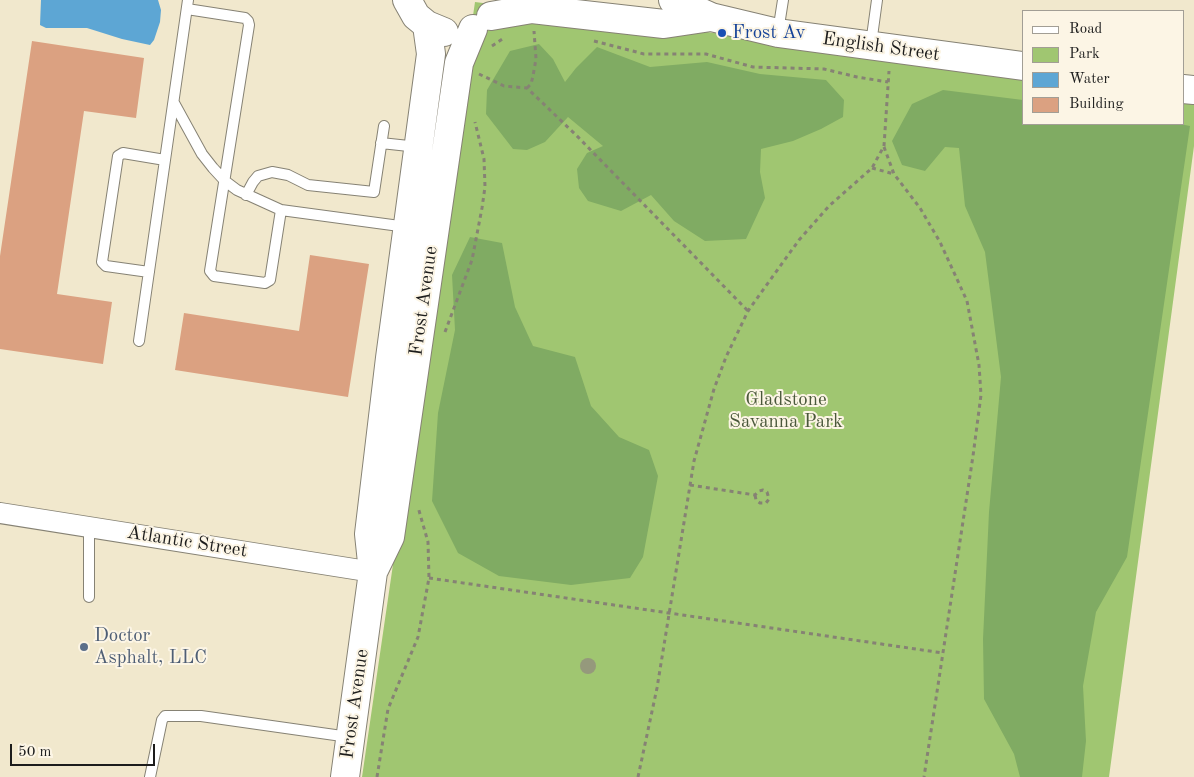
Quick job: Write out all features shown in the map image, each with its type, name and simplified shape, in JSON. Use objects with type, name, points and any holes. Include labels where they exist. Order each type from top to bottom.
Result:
[{"type":"street","points":[[406,2],[416,16],[427,25]]},
{"type":"street","name":"English Street","points":[[427,25],[442,31],[457,32],[488,15],[532,9],[664,24],[691,6],[778,33],[1022,66]]},
{"type":"street","name":"Frost Avenue","points":[[373,572],[390,537],[458,63],[488,15]]},
{"type":"street","name":"Frost Avenue","points":[[345,777],[373,572],[369,534],[390,358],[431,54],[427,25]]},
{"type":"street","name":"Atlantic Street","points":[[0,513],[373,572]]},
{"type":"lane","points":[[778,33],[783,0]]},
{"type":"lane","points":[[877,0],[881,47]]},
{"type":"lane","points":[[139,341],[187,5],[245,18],[249,25],[210,271],[214,276],[265,283],[270,280],[281,210]]},
{"type":"lane","points":[[174,103],[202,154],[225,181],[246,195],[281,210],[408,227]]},
{"type":"lane","points":[[246,195],[258,176],[272,172],[288,175],[308,185],[374,192],[384,126]]},
{"type":"lane","points":[[381,143],[418,147]]},
{"type":"lane","points":[[149,272],[106,266],[102,262],[118,156],[123,153],[165,160]]},
{"type":"lane","points":[[89,527],[89,597]]},
{"type":"lane","points":[[150,777],[162,720],[165,716],[201,716],[350,738]]},
{"type":"path","points":[[527,31],[542,32]]},
{"type":"path","points":[[526,88],[531,84],[534,76],[536,58],[534,32]]},
{"type":"path","points":[[486,52],[512,34]]},
{"type":"path","points":[[592,40],[644,54],[706,54],[753,66],[824,69],[888,82]]},
{"type":"path","points":[[881,47],[888,82],[884,146],[894,174],[920,208],[940,242],[967,301],[979,365],[981,395],[924,777]]},
{"type":"path","points":[[472,72],[504,86],[526,88],[576,135],[748,311]]},
{"type":"path","points":[[442,338],[472,260],[482,208],[485,187],[484,159],[474,114]]},
{"type":"path","points":[[638,777],[657,688],[690,485],[703,426],[726,357],[748,311],[799,240],[829,206],[872,168],[884,146]]},
{"type":"path","points":[[872,168],[894,174]]},
{"type":"path","points":[[690,485],[755,495]]},
{"type":"path","points":[[763,490],[767,492],[769,499],[766,503],[760,503],[756,500],[755,495],[763,490]]},
{"type":"path","points":[[377,777],[388,709],[418,637],[429,578],[428,542],[416,500]]},
{"type":"path","points":[[429,578],[943,654]]},
{"type":"green space","name":"Gladstone Savanna Park","points":[[475,2],[1022,73],[1022,125],[1184,125],[1184,93],[1194,95],[1194,146],[1109,777],[362,777]]},
{"type":"green space","points":[[539,44],[553,59],[565,82],[597,47],[650,67],[707,62],[760,74],[826,80],[844,100],[843,117],[793,141],[761,149],[760,172],[765,198],[746,239],[705,241],[674,221],[651,195],[621,211],[588,201],[579,188],[577,169],[587,153],[603,146],[568,117],[545,142],[527,150],[513,149],[486,114],[487,90],[510,51]]},
{"type":"green space","points":[[943,90],[1022,100],[1022,125],[1190,126],[1127,557],[1096,612],[1083,686],[1086,741],[1082,777],[1020,777],[1014,754],[984,699],[983,639],[989,512],[1001,377],[985,252],[965,206],[959,148],[945,147],[925,171],[902,165],[892,141],[912,104]]},
{"type":"green space","points":[[470,237],[502,243],[515,307],[533,346],[575,357],[591,406],[619,437],[649,450],[658,476],[643,557],[630,578],[571,585],[499,576],[458,553],[432,501],[438,413],[455,330],[452,275]]},
{"type":"water","points":[[41,0],[158,0],[161,10],[160,22],[154,40],[150,45],[122,39],[87,28],[46,28],[40,25]]},
{"type":"building","points":[[32,41],[144,58],[136,118],[84,111],[57,294],[112,302],[103,364],[0,349],[0,256]]},
{"type":"building","points":[[310,255],[369,264],[348,397],[175,370],[184,313],[299,331]]},
{"type":"place","name":"Frost Av","points":[[722,33]]},
{"type":"place","name":"Doctor Asphalt, LLC","points":[[84,647]]}]
